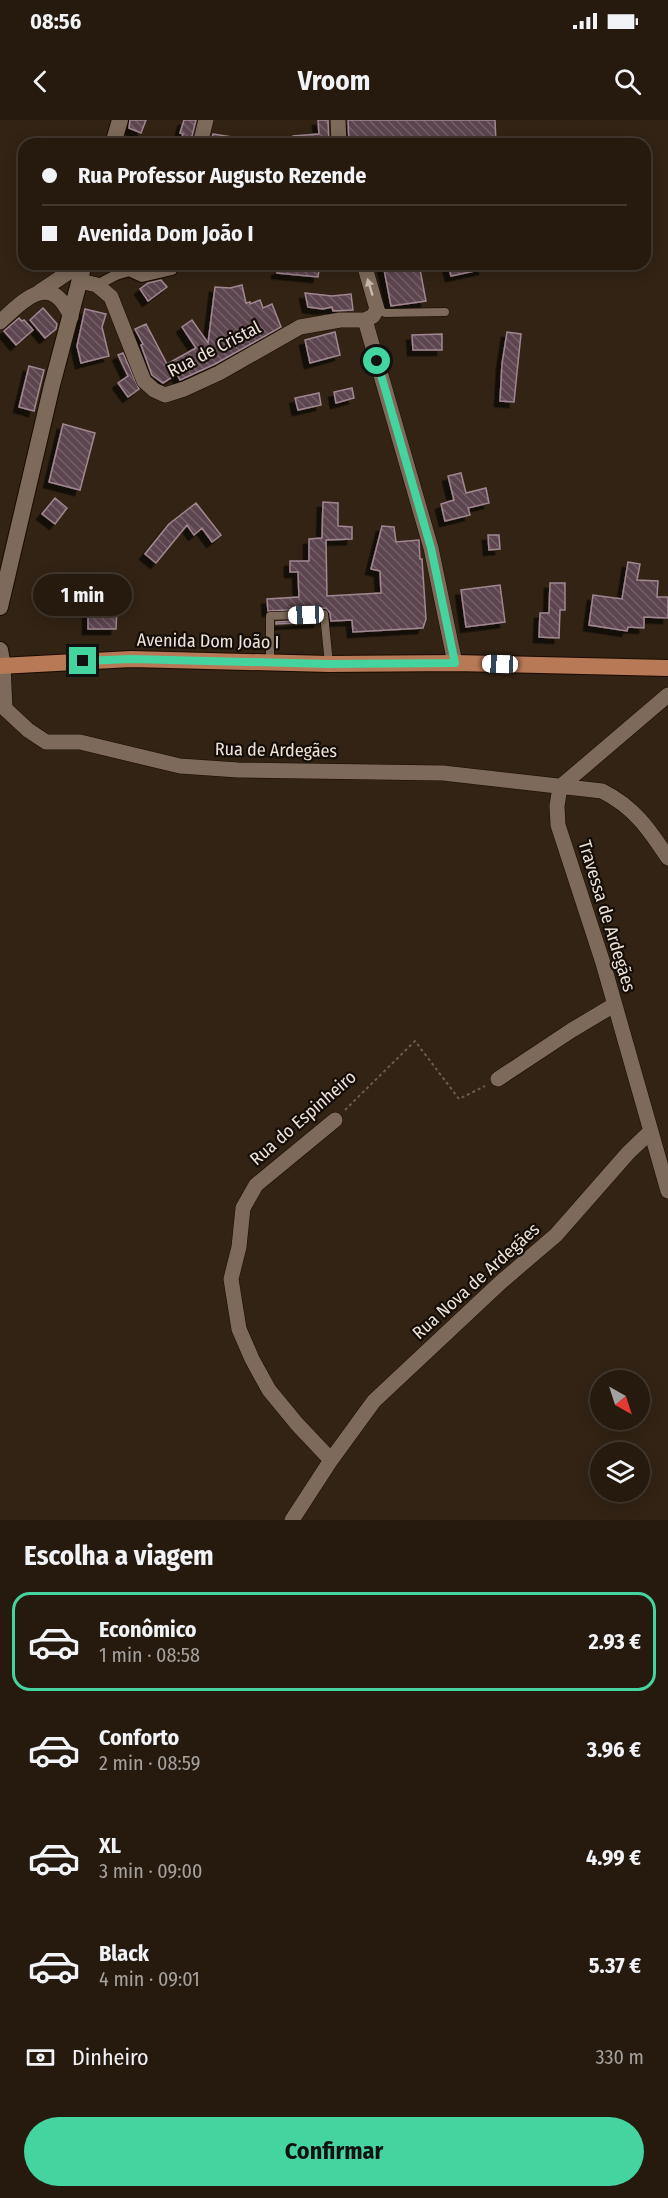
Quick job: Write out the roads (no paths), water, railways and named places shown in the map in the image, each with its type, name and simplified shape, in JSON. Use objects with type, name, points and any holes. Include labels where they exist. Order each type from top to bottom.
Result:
[{"type":"main road","name":"Avenida Dom João I","points":[[1,661],[131,659],[668,668]]},
{"type":"street","points":[[115,138],[120,120]]},
{"type":"street","points":[[202,138],[206,120]]},
{"type":"street","points":[[338,120],[339,138]]},
{"type":"street","points":[[82,270],[97,285],[129,271],[142,277],[172,270]]},
{"type":"street","points":[[0,322],[15,308],[82,270]]},
{"type":"street","points":[[0,607],[52,385],[82,270]]},
{"type":"street","points":[[366,270],[377,309],[373,316],[365,320],[431,548],[455,663]]},
{"type":"street","name":"Rua de Cristal","points":[[97,285],[111,297],[144,381],[154,390],[165,395],[219,373],[300,327],[340,320],[365,320]]},
{"type":"street","points":[[44,292],[62,301],[71,317]]},
{"type":"street","name":"Rua de Ardegães","points":[[1,661],[2,706],[28,730],[46,742],[80,742],[180,766],[238,770],[442,773],[602,791],[618,799],[638,815],[668,858]]},
{"type":"street","points":[[560,787],[668,695]]},
{"type":"street","name":"Travessa de Ardegães","points":[[560,787],[557,806],[558,825],[576,874],[668,1191]]},
{"type":"street","points":[[498,1079],[614,1005]]},
{"type":"street","name":"Rua do Espinheiro","points":[[331,1460],[269,1390],[239,1329],[231,1279],[239,1247],[243,1208],[256,1185],[335,1120]]},
{"type":"street","name":"Rua Nova de Ardegães","points":[[292,1520],[331,1460],[374,1401],[501,1282],[556,1235],[627,1154],[650,1132]]},
{"type":"lane","points":[[377,309],[385,313],[445,312]]},
{"type":"lane","points":[[270,662],[270,616],[324,614],[329,664]]}]
